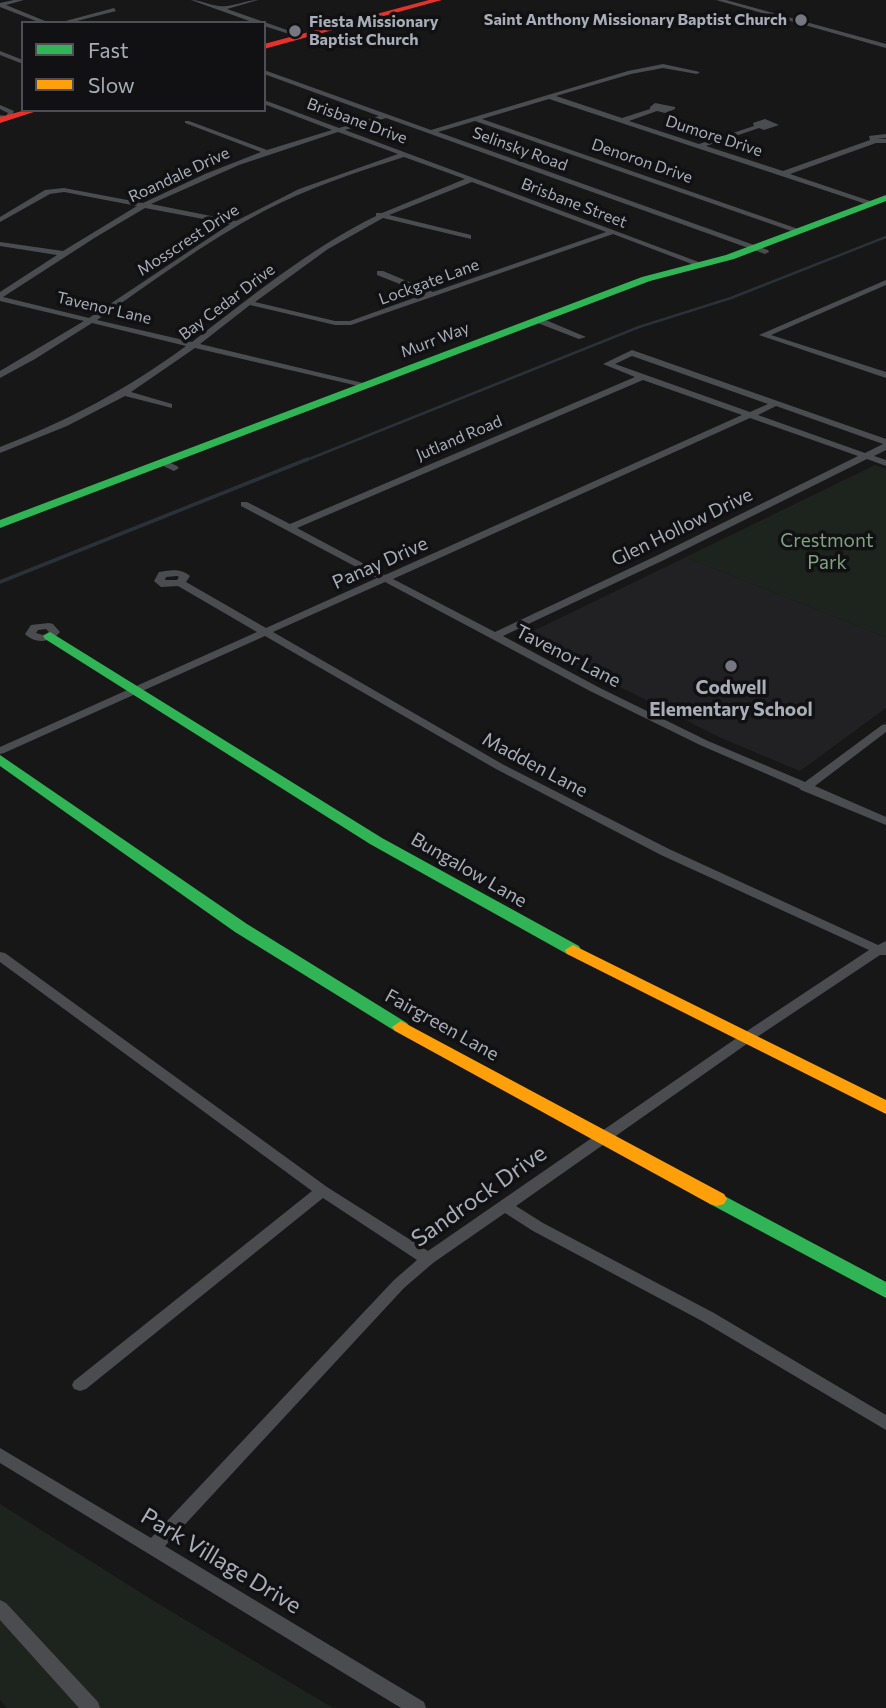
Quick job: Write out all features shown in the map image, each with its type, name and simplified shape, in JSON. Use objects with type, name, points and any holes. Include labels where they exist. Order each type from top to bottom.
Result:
[{"type":"street","points":[[0,5],[21,0]]},
{"type":"street","points":[[194,0],[257,21]]},
{"type":"street","points":[[220,9],[255,0]]},
{"type":"street","points":[[266,44],[429,0]]},
{"type":"street","points":[[719,0],[886,46]]},
{"type":"street","points":[[0,5],[42,21]]},
{"type":"street","points":[[69,21],[114,10]]},
{"type":"street","points":[[266,24],[300,35]]},
{"type":"street","points":[[0,53],[21,61]]},
{"type":"street","points":[[431,132],[624,74],[663,66],[697,72]]},
{"type":"street","name":"Selinsky Road","points":[[266,73],[760,250]]},
{"type":"street","name":"Dumore Drive","points":[[548,96],[782,174],[879,200]]},
{"type":"street","name":"Brisbane Drive","points":[[266,103],[440,167]]},
{"type":"street","points":[[621,121],[655,110]]},
{"type":"street","name":"Roandale Drive","points":[[0,298],[144,205],[216,171],[266,152],[386,116]]},
{"type":"street","name":"Denoron Drive","points":[[474,118],[800,231]]},
{"type":"street","points":[[187,122],[266,152]]},
{"type":"street","points":[[699,146],[758,127]]},
{"type":"street","points":[[874,141],[871,137],[886,136]]},
{"type":"street","points":[[782,174],[874,141],[886,141]]},
{"type":"street","name":"Mosscrest Drive","points":[[0,375],[35,357],[90,322],[237,223],[302,190],[405,154]]},
{"type":"street","name":"Brisbane Street","points":[[440,167],[700,264]]},
{"type":"street","name":"Bay Cedar Drive","points":[[0,450],[124,393],[194,346],[305,261],[379,215],[472,179]]},
{"type":"street","points":[[0,220],[48,191],[56,190],[237,223]]},
{"type":"street","name":"Murr Way","points":[[0,524],[168,465],[364,386],[646,279],[760,250],[879,200]]},
{"type":"street","points":[[379,215],[468,237]]},
{"type":"street","name":"Lockgate Lane","points":[[250,303],[335,323],[351,323],[612,232]]},
{"type":"street","points":[[0,244],[65,254]]},
{"type":"street","points":[[380,273],[434,295]]},
{"type":"street","points":[[886,282],[763,335],[886,375]]},
{"type":"street","name":"Tavenor Lane","points":[[0,298],[90,322],[364,386]]},
{"type":"street","points":[[538,320],[582,337]]},
{"type":"street","points":[[886,444],[632,354],[607,364],[886,463]]},
{"type":"street","name":"Jutland Road","points":[[289,528],[642,377]]},
{"type":"street","points":[[124,393],[169,406]]},
{"type":"street","name":"Panay Drive","points":[[0,751],[267,634],[774,404]]},
{"type":"street","name":"Glen Hollow Drive","points":[[493,637],[660,558],[867,456],[886,444]]},
{"type":"street","name":"Tavenor Lane","points":[[244,504],[493,637],[655,719],[805,788],[886,821]]},
{"type":"street","name":"Madden Lane","points":[[180,583],[500,767],[594,816],[665,852],[884,949]]},
{"type":"street","name":"Bungalow Lane","points":[[50,636],[376,841],[527,928],[886,1108]]},
{"type":"street","points":[[805,788],[886,727]]},
{"type":"street","name":"Fairgreen Lane","points":[[0,760],[241,928],[376,1014],[886,1291]]},
{"type":"street","name":"Sandrock Drive","points":[[153,1548],[399,1284],[428,1259],[746,1038],[884,949]]},
{"type":"street","points":[[0,956],[322,1191],[428,1259]]},
{"type":"street","points":[[80,1385],[322,1191]]},
{"type":"street","points":[[505,1206],[538,1227],[708,1317],[886,1423]]},
{"type":"street","name":"Park Village Drive","points":[[0,1455],[417,1708]]},
{"type":"street","points":[[0,1608],[91,1708]]},
{"type":"shaded area","name":"Codwell Elementary School","points":[[686,557],[886,637],[886,708],[800,771],[721,738],[521,637]]},
{"type":"green space","name":"Crestmont Park","points":[[875,465],[886,469],[886,637],[686,557]]},
{"type":"green space","points":[[0,1504],[157,1603],[333,1708],[7,1708],[0,1700]]},
{"type":"waterway","points":[[304,461],[639,327],[731,298],[886,237]]},
{"type":"waterway","points":[[0,582],[308,459]]},
{"type":"traffic: fast","points":[[0,524],[646,279],[730,257],[886,198]]},
{"type":"traffic: fast","points":[[50,636],[376,841],[573,950]]},
{"type":"traffic: fast","points":[[0,759],[241,928],[401,1027]]},
{"type":"traffic: fast","points":[[717,1199],[886,1291]]},
{"type":"traffic: slow","points":[[573,950],[886,1108]]},
{"type":"traffic: slow","points":[[401,1027],[717,1199]]},
{"type":"traffic: jam","points":[[266,46],[438,0]]},
{"type":"traffic: jam","points":[[0,120],[29,112]]},
{"type":"place","name":"Saint Anthony Missionary Baptist Church","points":[[801,20]]},
{"type":"place","name":"Fiesta Missionary Baptist Church","points":[[295,31]]},
{"type":"place","name":"Codwell Elementary School","points":[[731,666]]}]
